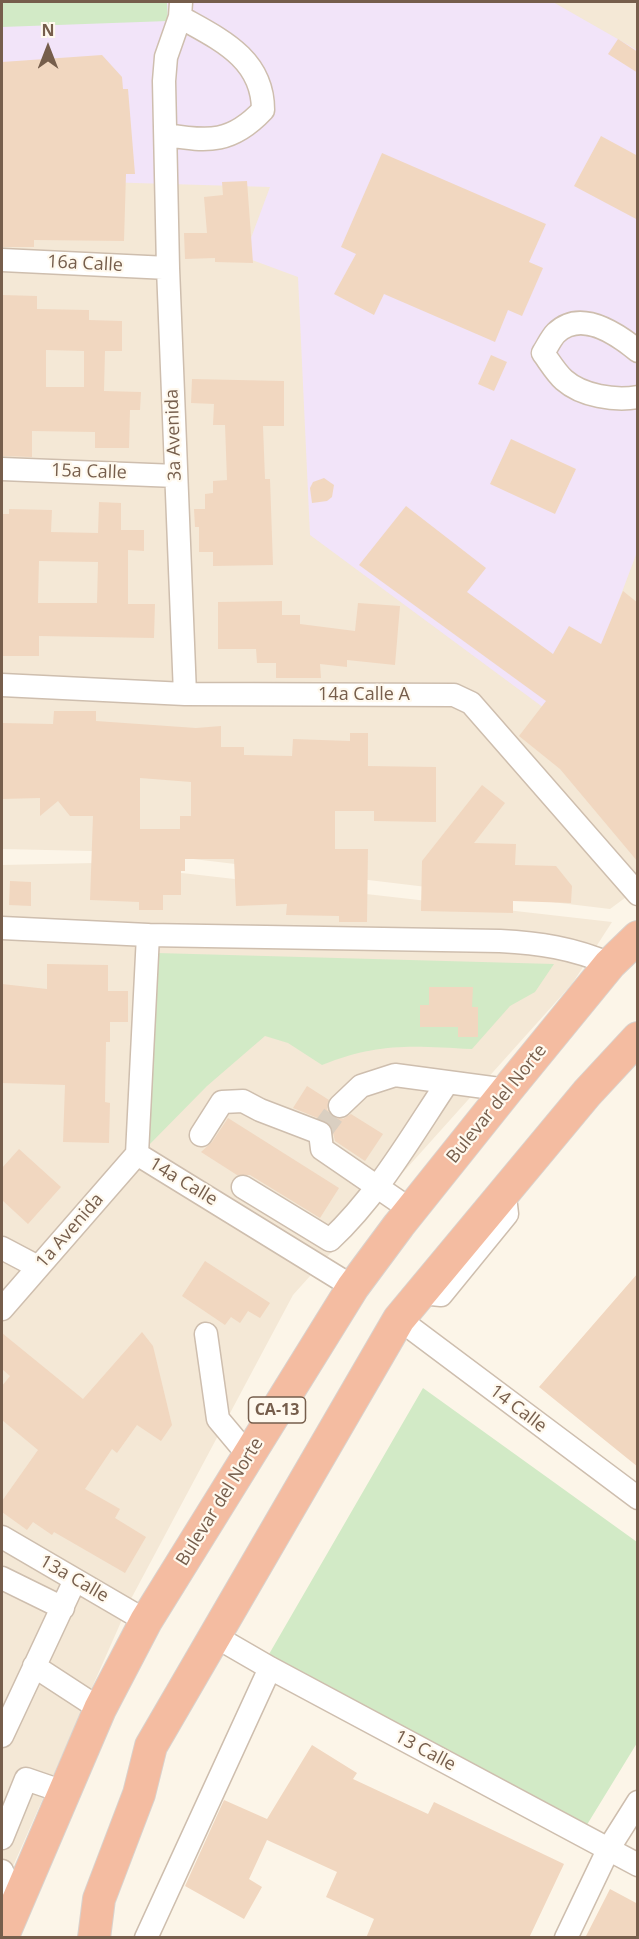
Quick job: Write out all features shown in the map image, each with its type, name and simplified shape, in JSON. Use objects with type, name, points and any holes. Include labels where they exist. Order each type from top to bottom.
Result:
[{"type":"highway","name":"Bulevar del Norte","points":[[2,1938],[100,1709],[146,1621],[353,1287],[507,1090],[610,964],[638,937]]},
{"type":"highway","points":[[74,1938],[88,1886],[120,1796],[399,1319],[587,1093],[638,1038]]},
{"type":"highway","points":[[15,1938],[37,1880],[108,1716],[138,1656],[254,1465],[305,1387],[411,1210]]},
{"type":"highway","points":[[94,1938],[99,1899],[139,1794],[151,1746]]},
{"type":"street","name":"3a Avenida","points":[[181,9],[166,57],[165,99],[168,268],[184,694]]},
{"type":"street","points":[[167,135],[201,140],[229,136],[251,122],[263,110],[260,87],[251,67],[237,50],[181,9]]},
{"type":"street","name":"16a Calle","points":[[2,260],[168,268]]},
{"type":"street","points":[[638,351],[590,322],[572,324],[556,333],[543,353],[564,380],[594,395],[625,399],[638,397]]},
{"type":"street","name":"15a Calle","points":[[2,469],[176,476]]},
{"type":"street","name":"14a Calle A","points":[[2,685],[184,694],[454,695],[471,703],[638,894]]},
{"type":"street","points":[[2,928],[148,934],[500,941],[545,944],[582,952],[610,964]]},
{"type":"street","name":"14a Calle","points":[[148,934],[137,1154],[353,1287]]},
{"type":"street","points":[[340,1106],[361,1086],[395,1075],[507,1090]]},
{"type":"street","points":[[243,1186],[330,1240],[349,1222],[377,1187],[447,1083]]},
{"type":"street","points":[[201,1135],[222,1102],[243,1101],[320,1133],[322,1149],[411,1210]]},
{"type":"street","name":"1a Avenida","points":[[2,1309],[137,1154]]},
{"type":"street","points":[[2,1248],[38,1268]]},
{"type":"street","name":"14 Calle","points":[[399,1319],[638,1498]]},
{"type":"street","points":[[206,1334],[218,1419],[249,1456]]},
{"type":"street","name":"13a Calle","points":[[2,1537],[146,1621]]},
{"type":"street","points":[[2,1578],[63,1608]]},
{"type":"street","points":[[2,1736],[75,1580]]},
{"type":"street","name":"13 Calle","points":[[213,1635],[270,1668],[638,1865]]},
{"type":"street","points":[[34,1666],[100,1709]]},
{"type":"street","points":[[146,1938],[270,1668]]},
{"type":"street","points":[[2,1838],[26,1779],[64,1792]]},
{"type":"street","points":[[566,1938],[609,1848],[638,1802]]},
{"type":"street","points":[[2,1871],[16,1903]]},
{"type":"shaded area","points":[[2,2],[637,2],[637,889],[610,909],[135,852],[2,849]]},
{"type":"shaded area","points":[[2,2],[553,2],[637,50],[637,552],[571,728],[310,535],[298,277],[244,257],[270,187],[2,179]]},
{"type":"shaded area","points":[[94,863],[612,922],[572,984],[293,1295],[132,1597],[2,1891],[2,865]]},
{"type":"green space","points":[[2,2],[167,2],[168,21],[2,27]]},
{"type":"green space","points":[[157,953],[554,964],[535,992],[510,1006],[472,1049],[396,1047],[361,1052],[322,1065],[288,1043],[265,1036],[207,1086],[144,1150]]},
{"type":"green space","points":[[423,1388],[637,1542],[637,1743],[577,1841],[261,1668]]},
{"type":"building","points":[[618,39],[638,52],[638,73],[608,54]]},
{"type":"building","points":[[102,55],[122,77],[123,89],[128,89],[135,174],[126,174],[124,241],[34,240],[34,247],[2,247],[2,62]]},
{"type":"building","points":[[601,136],[638,156],[638,220],[574,186]]},
{"type":"building","points":[[382,153],[546,224],[529,262],[543,268],[522,316],[508,310],[495,342],[384,294],[374,315],[334,294],[356,254],[341,247]]},
{"type":"building","points":[[247,181],[253,263],[215,262],[215,258],[185,259],[184,233],[207,233],[204,197],[223,195],[222,182]]},
{"type":"building","points":[[2,295],[37,296],[37,309],[89,310],[89,320],[122,321],[122,351],[105,351],[104,391],[141,392],[140,410],[130,410],[129,448],[95,448],[95,432],[32,431],[32,457],[2,456]],"holes":[[[46,350],[84,351],[84,387],[46,387]]]},
{"type":"building","points":[[491,355],[507,362],[494,391],[478,384]]},
{"type":"building","points":[[192,379],[284,381],[284,426],[263,426],[265,479],[270,479],[273,565],[213,566],[213,552],[199,552],[199,527],[195,527],[194,509],[205,509],[205,494],[213,493],[213,481],[227,480],[225,425],[213,425],[214,404],[191,403]]},
{"type":"building","points":[[511,439],[576,469],[555,514],[490,484]]},
{"type":"building","points":[[324,478],[334,485],[332,497],[327,501],[312,503],[310,488],[313,482]]},
{"type":"building","points":[[99,502],[121,503],[121,530],[144,530],[144,551],[128,550],[128,604],[155,604],[154,638],[39,636],[39,656],[2,656],[2,514],[9,514],[9,509],[52,510],[51,532],[98,533]],"holes":[[[39,561],[98,562],[97,603],[38,603]]]},
{"type":"building","points":[[406,506],[486,568],[467,592],[553,654],[569,626],[601,644],[623,591],[638,603],[638,862],[560,769],[519,736],[546,701],[359,565]]},
{"type":"building","points":[[282,601],[282,615],[300,615],[300,624],[355,631],[358,603],[400,606],[395,665],[347,660],[347,667],[320,664],[321,678],[276,678],[276,663],[257,663],[256,649],[218,649],[218,602]]},
{"type":"building","points":[[54,711],[96,711],[96,721],[196,728],[221,726],[221,747],[244,747],[244,755],[292,756],[293,739],[350,741],[350,733],[368,733],[368,766],[436,767],[436,822],[374,821],[374,811],[335,811],[335,849],[368,849],[367,922],[339,922],[339,916],[286,915],[287,904],[236,906],[234,859],[185,859],[185,871],[181,871],[181,895],[163,895],[163,910],[139,910],[139,902],[90,900],[93,816],[70,816],[58,801],[40,816],[40,798],[2,799],[2,723],[53,724]],"holes":[[[140,778],[191,782],[191,816],[180,816],[180,829],[140,829]]]},
{"type":"building","points":[[482,785],[505,803],[474,843],[516,844],[515,865],[556,866],[572,886],[571,903],[513,901],[513,913],[421,911],[422,861]]},
{"type":"building","points":[[10,881],[31,882],[31,906],[9,905]]},
{"type":"building","points":[[47,964],[108,965],[108,991],[128,991],[128,1022],[110,1022],[110,1042],[106,1042],[105,1102],[110,1103],[109,1143],[63,1142],[65,1085],[2,1083],[2,984],[47,989]]},
{"type":"building","points":[[429,987],[473,987],[472,1007],[478,1007],[478,1037],[458,1037],[458,1027],[420,1027],[420,1005],[429,1005]]},
{"type":"building","points":[[307,1086],[329,1100],[327,1109],[331,1116],[343,1119],[351,1114],[383,1134],[365,1161],[335,1141],[331,1125],[293,1108]]},
{"type":"building","points":[[228,1118],[339,1188],[320,1218],[250,1175],[237,1175],[201,1152],[212,1142]]},
{"type":"building","points":[[19,1149],[61,1187],[28,1224],[2,1200],[2,1168]]},
{"type":"building","points":[[205,1261],[270,1303],[260,1318],[248,1311],[240,1323],[231,1317],[225,1325],[182,1296]]},
{"type":"building","points":[[638,1273],[638,1467],[539,1387]]},
{"type":"building","points":[[142,1332],[153,1346],[172,1425],[161,1441],[137,1425],[117,1453],[112,1449],[85,1489],[120,1509],[115,1518],[146,1537],[125,1573],[54,1532],[52,1535],[33,1522],[27,1530],[2,1512],[2,1501],[38,1450],[2,1420],[2,1386],[10,1376],[2,1369],[2,1333],[83,1399]]},
{"type":"building","points":[[312,1745],[357,1773],[353,1779],[428,1814],[434,1802],[564,1864],[529,1938],[366,1938],[374,1919],[326,1897],[337,1872],[267,1840],[249,1879],[262,1887],[244,1919],[185,1886],[224,1800],[267,1819]]},
{"type":"building","points":[[610,1889],[638,1904],[638,1938],[585,1938]]},
{"type":"tunnel","points":[[320,1133],[340,1106]]}]
